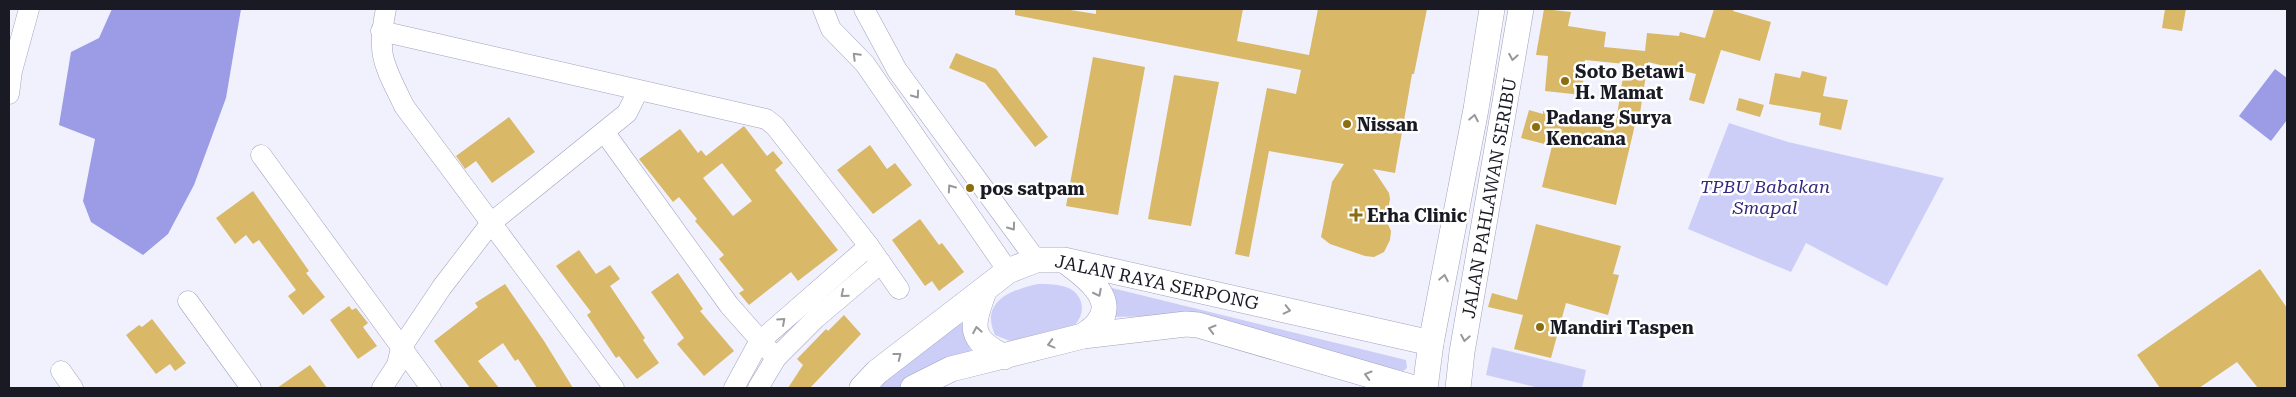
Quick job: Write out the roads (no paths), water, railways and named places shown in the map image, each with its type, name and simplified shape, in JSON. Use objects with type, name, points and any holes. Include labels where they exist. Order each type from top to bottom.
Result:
[{"type":"main road","name":"JALAN PAHLAWAN SERIBU","points":[[1426,388],[1431,343],[1476,109],[1492,9]]},
{"type":"main road","name":"JALAN PAHLAWAN SERIBU","points":[[1458,388],[1462,352],[1521,9]]},
{"type":"main road","name":"JALAN RAYA SERPONG","points":[[862,388],[877,372],[1008,271],[1036,260],[1064,260],[1431,343]]},
{"type":"main road","points":[[1064,260],[1092,282],[1102,301],[1102,315],[1099,322],[1083,336]]},
{"type":"main road","points":[[984,291],[975,331],[980,342],[1004,357]]},
{"type":"main road","name":"JALAN RAYA SERPONG","points":[[913,388],[952,369],[1083,336],[1176,325],[1198,325],[1414,388]]},
{"type":"street","points":[[9,94],[12,71],[29,9]]},
{"type":"street","points":[[386,9],[381,31],[380,47],[384,64],[404,106],[614,388]]},
{"type":"street","points":[[823,9],[831,29],[865,64],[1008,271]]},
{"type":"street","points":[[864,9],[897,70],[1036,260]]},
{"type":"street","points":[[381,31],[766,119],[775,126],[869,246],[899,289]]},
{"type":"street","points":[[382,388],[397,365],[401,348],[442,287],[491,223],[605,133],[627,113],[638,91]]},
{"type":"street","points":[[605,133],[728,305],[776,358]]},
{"type":"street","points":[[261,155],[431,388]]},
{"type":"street","points":[[972,218],[995,204]]},
{"type":"street","points":[[734,388],[760,342],[869,246]]},
{"type":"street","points":[[758,388],[776,358],[816,318],[881,263]]},
{"type":"street","points":[[188,300],[250,388]]},
{"type":"street","points":[[61,371],[73,388]]},
{"type":"water","points":[[112,9],[241,9],[226,98],[194,185],[168,234],[143,255],[91,222],[83,201],[95,139],[59,125],[71,52],[99,38]]},
{"type":"water","points":[[2275,69],[2287,78],[2287,120],[2271,141],[2239,116]]},
{"type":"place","name":"Soto Betawi H. Mamat","points":[[1565,81]]},
{"type":"place","name":"Nissan","points":[[1347,124]]},
{"type":"place","name":"Padang Surya Kencana","points":[[1536,127]]},
{"type":"place","name":"pos satpam","points":[[970,188]]},
{"type":"place","name":"Erha Clinic","points":[[1356,215]]},
{"type":"place","name":"Mandiri Taspen","points":[[1540,327]]},
{"type":"park label","name":"TPBU Babakan Smapal","points":[[1765,196]]}]
